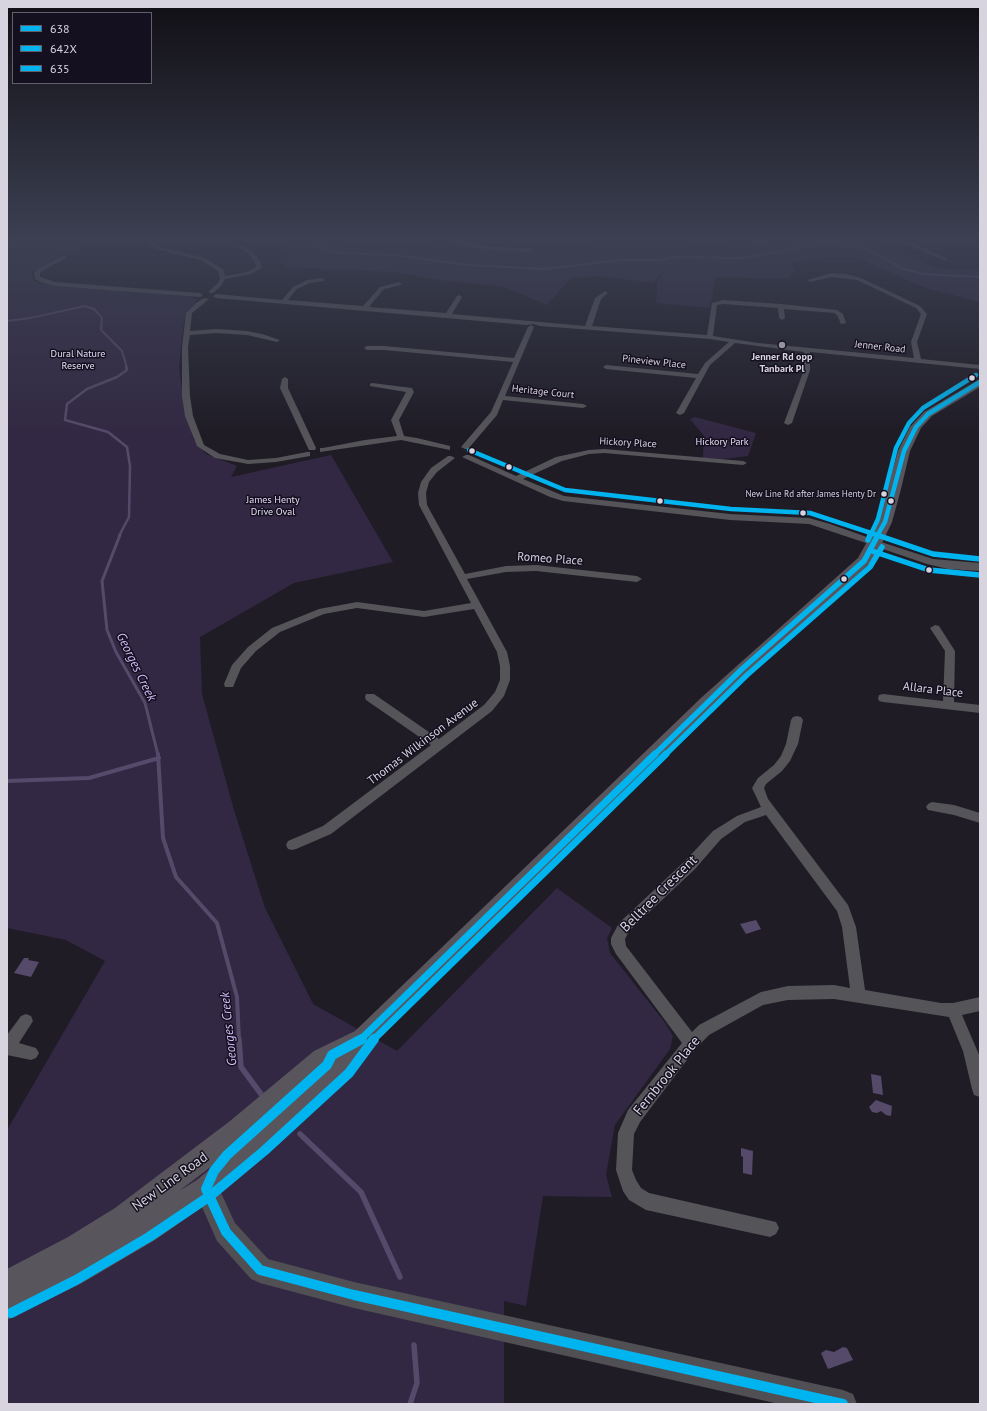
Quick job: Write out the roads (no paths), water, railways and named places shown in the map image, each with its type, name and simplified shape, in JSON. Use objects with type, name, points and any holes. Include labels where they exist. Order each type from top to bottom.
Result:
[{"type":"main road","name":"New Line Road","points":[[7,1306],[72,1273],[131,1238],[206,1188],[259,1144],[344,1067],[363,1039],[742,669],[864,561],[876,543],[890,508],[904,451],[916,427],[928,414],[980,382]]},
{"type":"main road","name":"New Line Road","points":[[7,1284],[78,1247],[124,1217],[239,1130],[322,1060],[363,1039]]},
{"type":"main road","points":[[332,1055],[327,1065],[227,1155],[214,1171],[206,1188],[226,1232],[260,1270],[354,1295],[531,1336],[843,1404]]},
{"type":"main road","points":[[124,1217],[185,1186],[206,1188]]},
{"type":"street","points":[[198,304],[189,313],[185,369],[186,396],[190,416],[201,446],[218,456],[248,462],[276,460],[365,442],[401,438],[417,440],[455,449],[469,450],[469,455],[459,459],[455,449]]},
{"type":"street","points":[[317,304],[515,321],[528,325]]},
{"type":"street","points":[[365,308],[369,304]]},
{"type":"street","points":[[448,315],[455,304]]},
{"type":"street","points":[[588,327],[596,304]]},
{"type":"street","points":[[710,337],[714,304]]},
{"type":"street","points":[[735,304],[835,311],[840,314],[843,323]]},
{"type":"street","points":[[911,304],[918,307],[924,314],[914,342],[918,361]]},
{"type":"street","points":[[781,306],[782,318]]},
{"type":"street","name":"Jenner Road","points":[[528,325],[537,327],[540,324],[588,327],[710,337],[807,350],[980,367]]},
{"type":"street","name":"Thomas Wilkinson Avenue","points":[[292,845],[328,830],[488,708],[500,693],[504,680],[505,666],[502,652],[424,505],[422,493],[425,482],[434,470],[494,413],[517,360],[528,325]]},
{"type":"street","points":[[187,333],[216,331],[247,333],[277,340]]},
{"type":"street","points":[[680,413],[699,376],[707,364],[734,341]]},
{"type":"street","points":[[367,348],[384,348],[517,360]]},
{"type":"street","points":[[788,423],[806,370],[807,350]]},
{"type":"street","name":"Pineview Place","points":[[606,367],[699,376]]},
{"type":"street","points":[[284,380],[284,388],[314,453]]},
{"type":"street","points":[[372,385],[409,390],[410,392],[395,420],[401,438]]},
{"type":"street","name":"Heritage Court","points":[[500,398],[583,406]]},
{"type":"street","name":"Hickory Place","points":[[517,479],[535,469],[559,459],[589,452],[604,451],[743,463]]},
{"type":"street","points":[[466,456],[554,495],[575,500],[730,517],[809,521],[931,562],[948,565],[980,567]]},
{"type":"street","name":"Romeo Place","points":[[462,577],[506,569],[536,568],[637,579]]},
{"type":"street","points":[[229,684],[236,667],[252,649],[264,639],[276,630],[322,611],[357,605],[424,614],[477,605]]},
{"type":"street","points":[[935,628],[950,651],[948,704]]},
{"type":"street","points":[[370,697],[439,745]]},
{"type":"street","name":"Allara Place","points":[[882,698],[948,704],[980,709]]},
{"type":"street","points":[[797,720],[792,744],[786,758],[778,768],[762,781],[758,788],[763,801],[843,909],[848,926],[858,995]]},
{"type":"street","points":[[932,807],[954,810],[980,818]]},
{"type":"street","name":"Belltree Crescent","points":[[692,1043],[621,950],[618,938],[624,927],[690,865],[717,835],[741,819],[769,809]]},
{"type":"street","name":"Fernbrook Place","points":[[770,1228],[646,1201],[635,1194],[629,1185],[624,1170],[624,1152],[626,1133],[634,1116],[704,1030],[741,1009],[761,1000],[788,993],[811,991],[834,992],[940,1010],[953,1010],[980,1004]]},
{"type":"street","points":[[953,1010],[971,1051],[980,1090]]},
{"type":"street","points":[[26,1021],[7,1048],[31,1053]]},
{"type":"waterway","name":"Georges Creek","points":[[7,321],[30,318],[85,306],[94,309],[102,318],[101,330],[122,351],[127,368]]},
{"type":"waterway","name":"Georges Creek","points":[[119,536],[129,517],[130,466],[127,447],[108,432],[65,420],[67,404],[87,389],[117,377],[127,370],[126,367]]},
{"type":"waterway","name":"Georges Creek","points":[[120,535],[102,581],[107,630],[116,652],[145,703],[158,755]]},
{"type":"waterway","name":"Georges Creek","points":[[158,754],[158,758]]},
{"type":"waterway","points":[[7,781],[89,778],[158,758]]},
{"type":"waterway","name":"Georges Creek","points":[[158,758],[163,838],[176,877],[217,923],[237,997],[239,1040]]},
{"type":"waterway","name":"Georges Creek","points":[[239,1039],[241,1067],[261,1094]]},
{"type":"waterway","name":"Georges Creek","points":[[300,1134],[361,1192],[400,1277]]},
{"type":"waterway","name":"Georges Creek","points":[[410,1404],[417,1383],[414,1345]]},
{"type":"place","name":"Jenner Rd opp Tanbark Pl","points":[[782,345]]},
{"type":"place","name":"New Line Rd after James Henty Dr","points":[[884,494]]},
{"type":"park label","name":"Dural Nature Reserve","points":[[78,360]]},
{"type":"park label","name":"Hickory Park","points":[[722,442]]},
{"type":"park label","name":"James Henty Drive Oval","points":[[273,506]]}]
